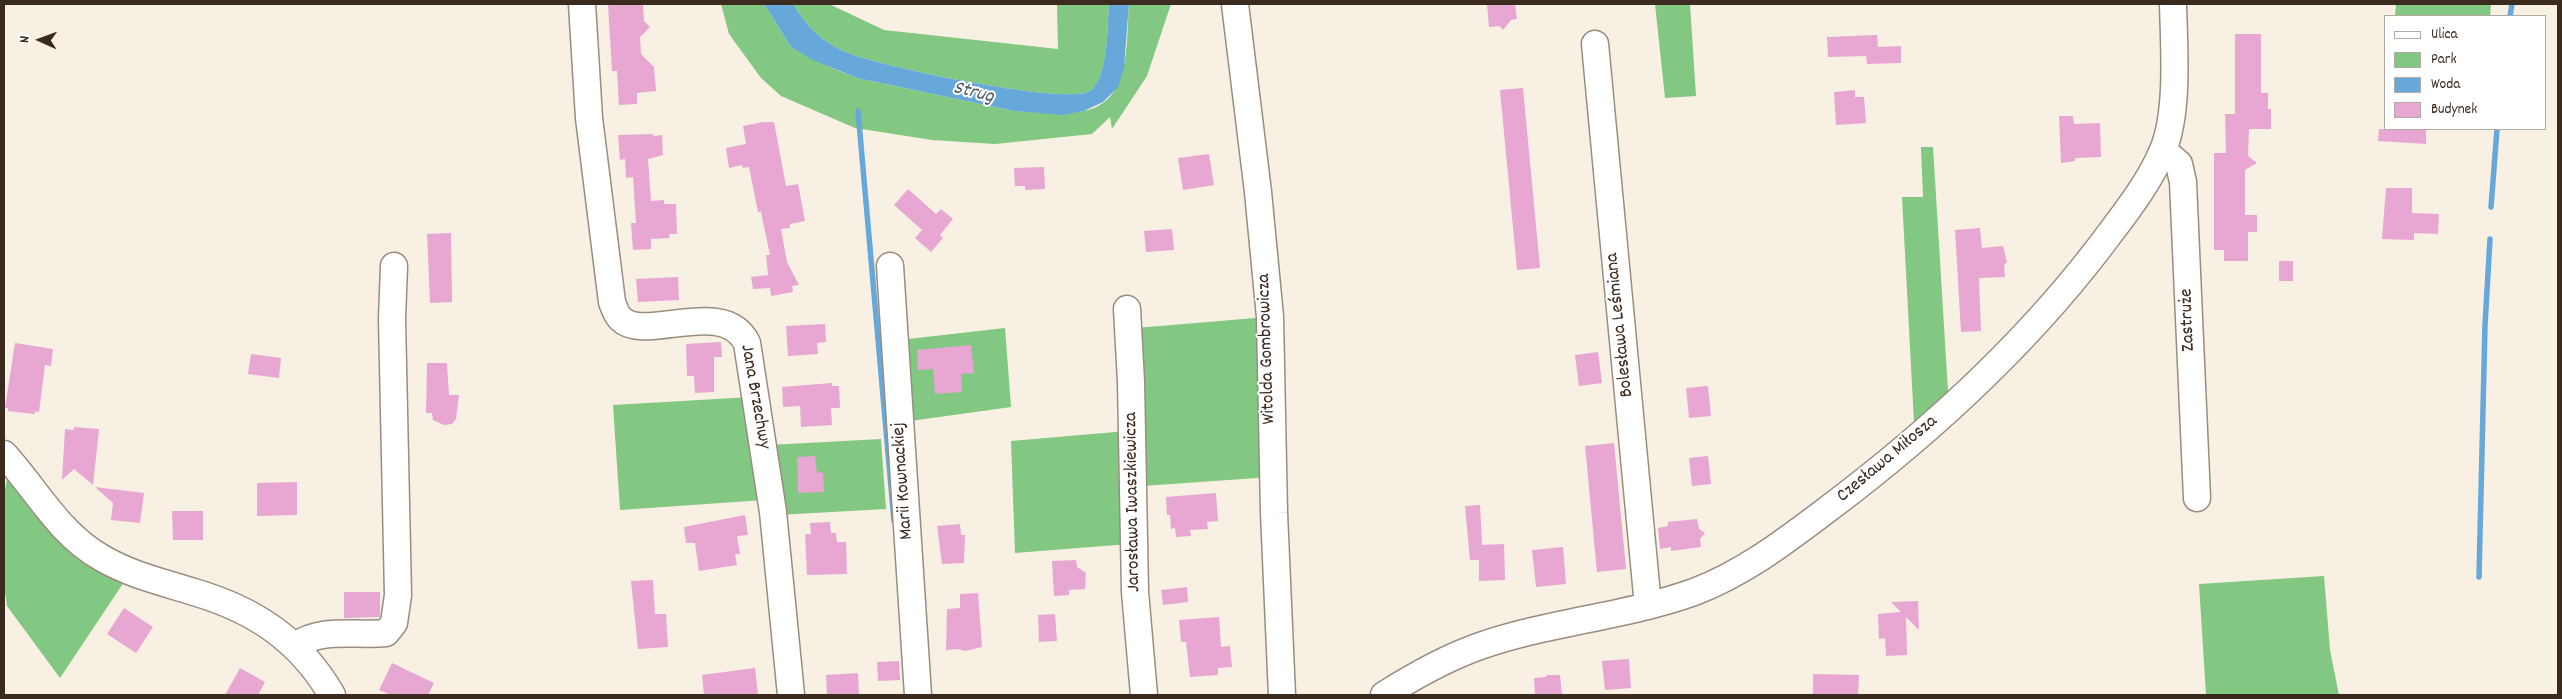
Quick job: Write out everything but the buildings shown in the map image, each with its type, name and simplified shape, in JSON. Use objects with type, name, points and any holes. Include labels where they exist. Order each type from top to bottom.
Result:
[{"type":"street","name":"Jana Brzechwy","points":[[582,4],[589,118],[612,302],[616,312],[621,320],[636,326],[723,323],[742,332],[747,343],[772,512],[790,695]]},
{"type":"street","name":"Witolda Gombrowicza","points":[[1235,4],[1258,192],[1270,317],[1274,513],[1282,695]]},
{"type":"street","name":"Czesława Miłosza","points":[[1384,695],[1452,657],[1480,646],[1521,634],[1571,625],[1648,606],[1694,592],[1731,576],[1763,556],[1860,486],[1933,423],[2017,343],[2061,294],[2126,212],[2163,150],[2169,129],[2172,105],[2173,4]]},
{"type":"street","name":"Bolesława Leśmiana","points":[[1594,44],[1648,606]]},
{"type":"street","name":"Zastruże","points":[[2163,150],[2179,164],[2183,182],[2197,498]]},
{"type":"street","points":[[295,646],[306,638],[324,633],[365,635],[386,633],[394,623],[398,595],[392,328],[394,266]]},
{"type":"street","name":"Marii Kownackiej","points":[[890,266],[918,695]]},
{"type":"street","name":"Jarosława Iwaszkiewicza","points":[[1127,309],[1131,382],[1135,592],[1144,695]]},
{"type":"street","points":[[4,454],[73,537],[100,557],[127,572],[228,604],[265,622],[306,656],[332,695]]},
{"type":"green space","points":[[721,4],[764,4],[791,47],[834,69],[857,78],[1014,111],[1059,113],[1084,111],[1100,105],[1111,96],[1119,83],[1123,68],[1129,4],[1171,4],[1147,76],[1112,129],[1110,117],[1092,134],[995,144],[932,140],[855,128],[781,96],[761,78],[729,34]]},
{"type":"green space","points":[[793,4],[829,4],[884,30],[1058,49],[1057,4],[1109,4],[1104,63],[1101,75],[1090,91],[1074,94],[1009,89],[968,82],[889,65],[841,50],[814,31]]},
{"type":"green space","points":[[1655,4],[1690,4],[1696,96],[1665,98]]},
{"type":"green space","points":[[2396,4],[2491,4],[2490,15],[2395,15]]},
{"type":"green space","points":[[1921,147],[1933,147],[1948,391],[1914,423],[1902,197],[1923,197]]},
{"type":"green space","points":[[1267,317],[1271,477],[1143,486],[1136,328]]},
{"type":"green space","points":[[1005,328],[1011,407],[889,424],[882,342]]},
{"type":"green space","points":[[751,397],[764,500],[620,510],[613,405]]},
{"type":"green space","points":[[1127,431],[1129,544],[1015,553],[1011,441]]},
{"type":"green space","points":[[881,439],[886,509],[778,515],[769,445]]},
{"type":"green space","points":[[8,472],[126,579],[60,678],[7,606],[4,584],[4,496]]},
{"type":"green space","points":[[2324,576],[2330,650],[2339,695],[2206,695],[2199,584]]},
{"type":"water","name":"Strug","points":[[764,4],[793,4],[803,19],[819,36],[841,50],[859,57],[926,74],[968,82],[1009,89],[1074,94],[1090,91],[1101,74],[1106,50],[1109,4],[1129,4],[1124,68],[1118,87],[1103,102],[1084,111],[1063,115],[1014,111],[857,78],[813,60],[791,47]]},
{"type":"waterway","points":[[2510,15],[2512,4]]},
{"type":"waterway","points":[[858,111],[894,521]]},
{"type":"waterway","points":[[2491,207],[2497,130]]},
{"type":"waterway","points":[[2479,577],[2485,325],[2490,239]]}]
